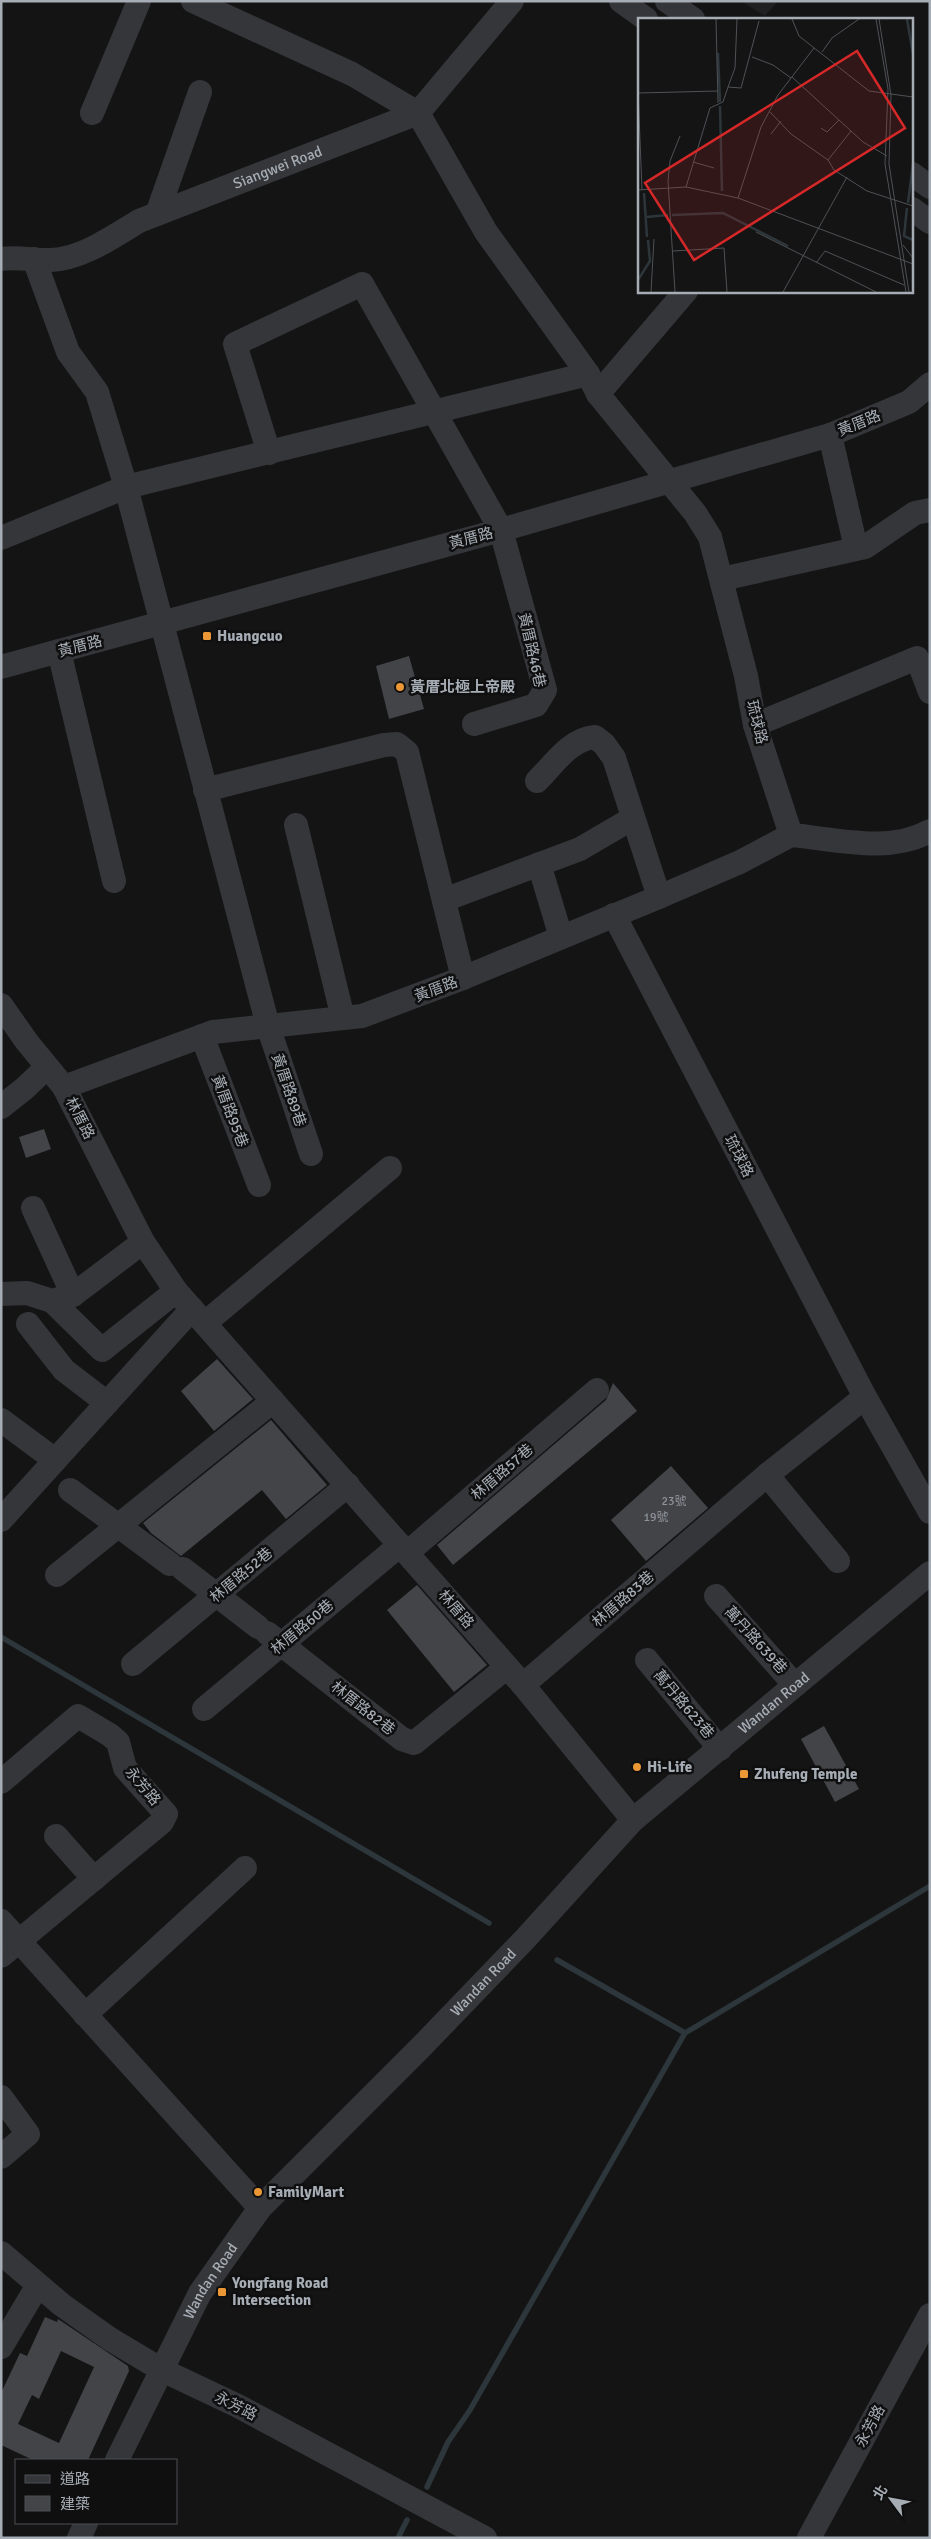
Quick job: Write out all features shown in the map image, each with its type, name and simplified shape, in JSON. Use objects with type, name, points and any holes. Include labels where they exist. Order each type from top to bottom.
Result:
[{"type":"street","points":[[92,113],[139,1]]},
{"type":"street","points":[[193,1],[352,74],[418,113]]},
{"type":"street","name":"Siangwei Road","points":[[1,259],[18,257],[52,260],[71,256],[111,238],[139,221],[418,113],[512,1]]},
{"type":"street","points":[[621,1],[645,18]]},
{"type":"street","points":[[668,1],[692,18]]},
{"type":"street","points":[[157,214],[200,92]]},
{"type":"street","name":"琉球路","points":[[418,113],[486,232],[593,384],[670,482],[710,537],[746,676],[755,724],[791,835]]},
{"type":"street","points":[[914,175],[930,187]]},
{"type":"street","points":[[914,211],[930,222]]},
{"type":"street","name":"黃厝路89巷","points":[[34,259],[68,352],[97,392],[126,487],[160,624],[268,1026],[311,1154]]},
{"type":"street","name":"黃厝路46巷","points":[[269,453],[236,344],[362,284],[501,530],[545,690],[536,705],[474,724]]},
{"type":"street","points":[[2,534],[126,487],[436,412],[593,384],[685,292]]},
{"type":"street","name":"黃厝路","points":[[1,667],[501,530],[830,435],[909,402],[930,384]]},
{"type":"street","points":[[830,435],[856,548]]},
{"type":"street","points":[[722,579],[865,547],[915,513],[930,510]]},
{"type":"street","points":[[59,652],[114,881]]},
{"type":"street","points":[[755,724],[917,658],[930,692]]},
{"type":"street","points":[[537,782],[573,744],[585,738],[595,737],[604,744],[614,758],[659,897]]},
{"type":"street","points":[[205,790],[384,745],[397,744],[407,752],[464,978]]},
{"type":"street","points":[[444,900],[580,849],[634,818]]},
{"type":"street","points":[[296,825],[342,1018]]},
{"type":"street","points":[[791,835],[890,844],[916,839],[930,831]]},
{"type":"street","name":"黃厝路","points":[[64,1087],[213,1032],[362,1016],[464,978],[659,897],[740,862],[791,835]]},
{"type":"street","points":[[538,864],[561,937]]},
{"type":"street","name":"琉球路","points":[[614,915],[865,1397],[930,1512]]},
{"type":"street","name":"林厝路","points":[[1,1005],[64,1087],[143,1242],[176,1291],[523,1685],[633,1820]]},
{"type":"street","name":"黃厝路95巷","points":[[202,1036],[259,1185]]},
{"type":"street","points":[[1,1107],[26,1088],[47,1067]]},
{"type":"street","points":[[1,1520],[107,1403],[199,1316],[390,1168]]},
{"type":"street","points":[[33,1208],[63,1298],[102,1350],[176,1291]]},
{"type":"street","points":[[1,1294],[26,1293],[63,1298],[143,1242]]},
{"type":"street","points":[[28,1324],[64,1370],[107,1403]]},
{"type":"street","name":"林厝路57巷","points":[[403,1549],[597,1390]]},
{"type":"street","points":[[838,1561],[768,1475],[865,1397]]},
{"type":"street","points":[[57,1575],[273,1401]]},
{"type":"street","points":[[1,1420],[55,1460]]},
{"type":"street","name":"林厝路83巷","points":[[523,1685],[768,1475]]},
{"type":"street","name":"林厝路52巷","points":[[133,1664],[348,1485]]},
{"type":"street","points":[[70,1490],[269,1635]]},
{"type":"street","name":"林厝路60巷","points":[[204,1709],[269,1635],[403,1549]]},
{"type":"street","name":"Wandan Road","points":[[118,2459],[200,2293],[260,2208],[471,1995],[633,1820],[930,1574]]},
{"type":"street","name":"萬丹路639巷","points":[[716,1596],[795,1685]]},
{"type":"street","name":"林厝路82巷","points":[[269,1635],[402,1739],[414,1743],[507,1667]]},
{"type":"street","name":"萬丹路623巷","points":[[647,1660],[720,1749]]},
{"type":"street","name":"永芳路","points":[[1,1782],[78,1716],[110,1735],[118,1742],[125,1768],[166,1814],[162,1822],[11,1949]]},
{"type":"street","points":[[56,1836],[94,1879]]},
{"type":"street","points":[[85,2015],[246,1868]]},
{"type":"street","points":[[1,1920],[11,1949],[85,2015],[260,2208]]},
{"type":"street","points":[[1,2097],[28,2134],[1,2157]]},
{"type":"street","name":"永芳路","points":[[1,2254],[38,2285],[110,2339],[162,2370],[238,2406],[484,2538]]},
{"type":"street","points":[[1,2347],[38,2285]]},
{"type":"street","name":"永芳路","points":[[809,2538],[930,2315]]},
{"type":"street","points":[[79,2538],[86,2524]]},
{"type":"shaded area","points":[[741,1],[778,1],[765,16]]},
{"type":"building","name":"黃厝北極上帝殿","points":[[409,656],[424,709],[389,719],[376,666]]},
{"type":"building","points":[[44,1129],[51,1149],[26,1158],[19,1137]]},
{"type":"building","points":[[217,1359],[253,1399],[214,1431],[181,1391]]},
{"type":"building","points":[[613,1383],[637,1411],[453,1565],[437,1545],[606,1400]]},
{"type":"building","points":[[271,1420],[327,1485],[286,1519],[262,1490],[181,1556],[151,1533],[143,1523]]},
{"type":"building","points":[[671,1466],[708,1508],[646,1561],[611,1520]]},
{"type":"building","points":[[417,1585],[487,1665],[454,1692],[387,1610]]},
{"type":"building","points":[[824,1726],[859,1789],[835,1802],[801,1739]]},
{"type":"building","points":[[45,2317],[57,2322],[58,2319],[128,2366],[129,2371],[88,2459],[31,2459],[1,2445],[1,2393],[20,2353],[27,2356]],"holes":[[[61,2351],[94,2367],[59,2443],[18,2424],[32,2395],[39,2399]]]},
{"type":"waterway","points":[[1,1637],[489,1923]]},
{"type":"waterway","points":[[427,2487],[448,2442],[470,2410],[685,2033],[930,1886]]},
{"type":"waterway","points":[[557,1960],[685,2033]]},
{"type":"waterway","points":[[398,2538],[407,2520]]},
{"type":"place","name":"Huangcuo","points":[[207,636]]},
{"type":"place","name":"黃厝北極上帝殿","points":[[400,687]]},
{"type":"place","name":"Hi-Life","points":[[637,1767]]},
{"type":"place","name":"Zhufeng Temple","points":[[744,1774]]},
{"type":"place","name":"FamilyMart","points":[[258,2192]]},
{"type":"place","name":"Yongfang Road Intersection","points":[[222,2292]]}]
